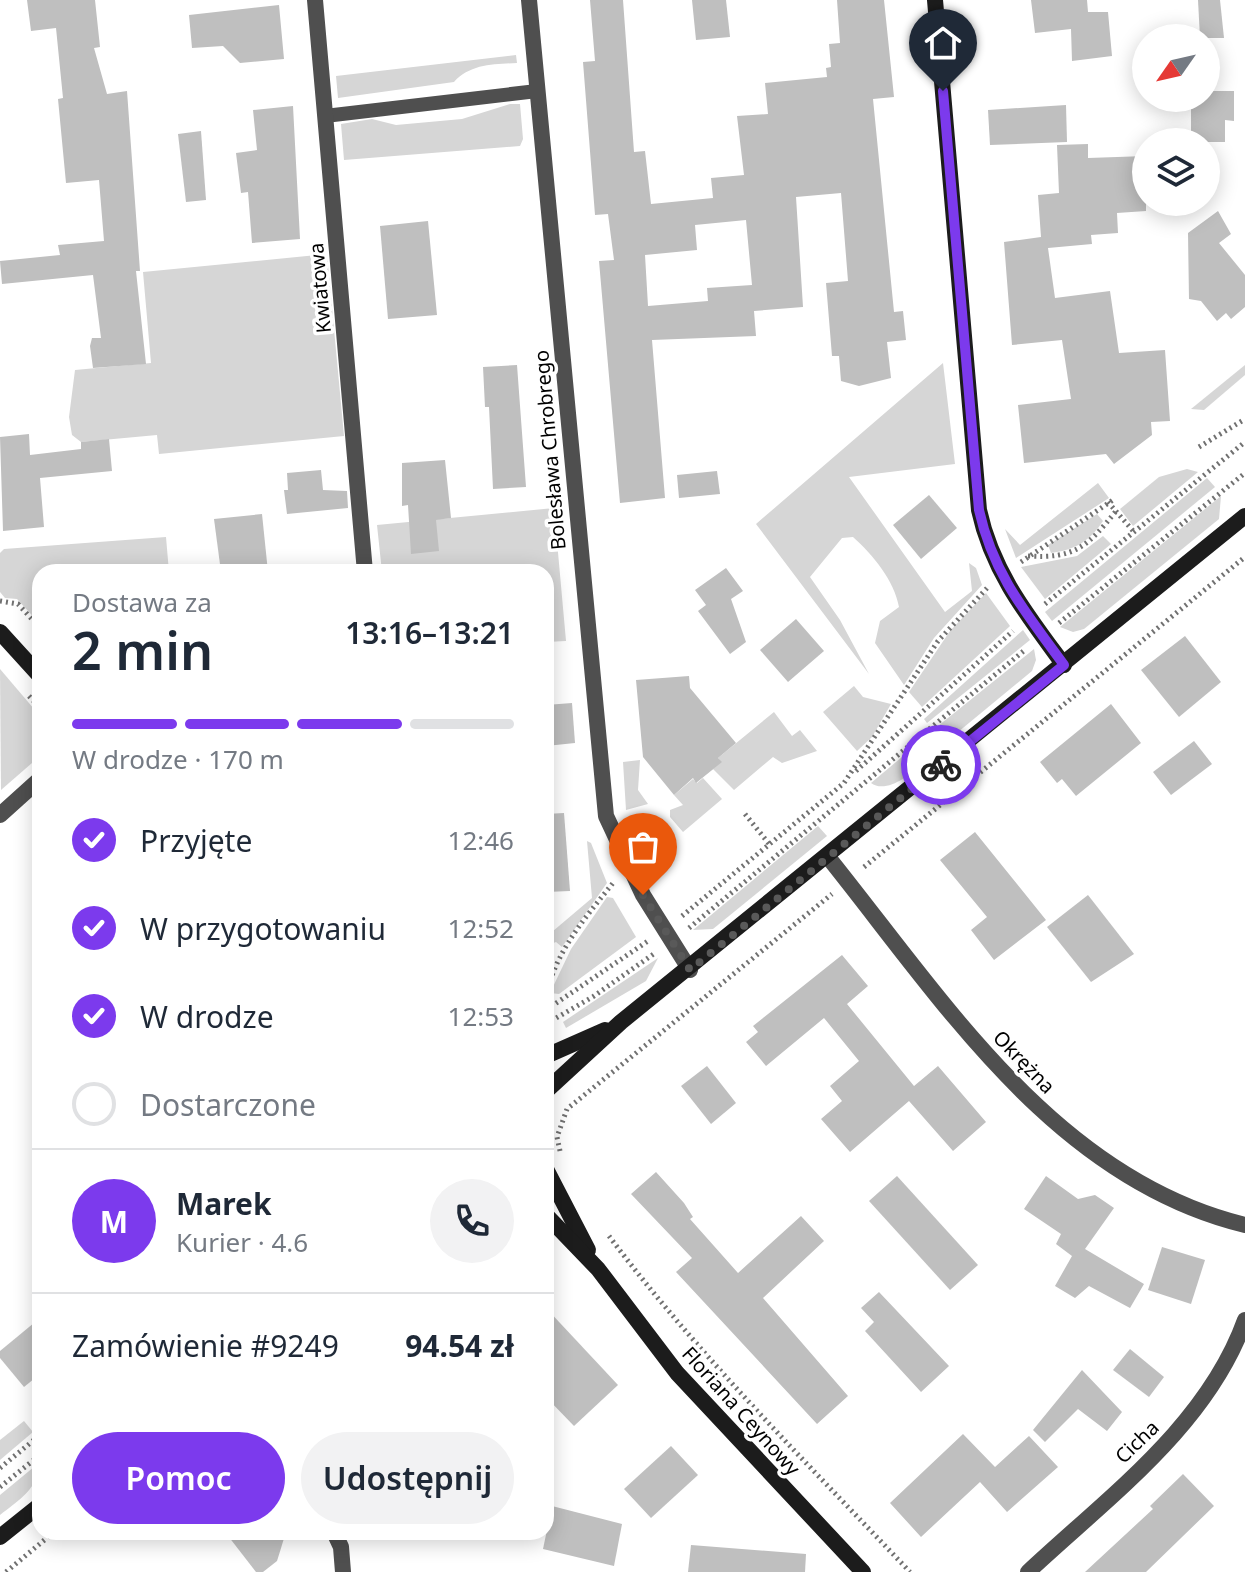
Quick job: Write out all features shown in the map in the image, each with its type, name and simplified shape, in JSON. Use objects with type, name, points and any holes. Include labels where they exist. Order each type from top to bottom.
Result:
[{"type":"street","name":"Kwiatowa","points":[[315,0],[364,564]]},
{"type":"street","name":"Bolesława Chrobrego","points":[[529,0],[598,759],[606,816],[623,857],[667,936],[690,970]]},
{"type":"street","points":[[935,0],[979,510],[987,545],[999,572],[1064,665]]},
{"type":"street","points":[[554,1084],[621,1022],[690,970],[1245,516]]},
{"type":"street","points":[[0,632],[32,667]]},
{"type":"street","points":[[0,815],[32,786]]},
{"type":"street","name":"Okrężna","points":[[828,857],[986,1054],[1083,1148],[1125,1176],[1181,1203],[1245,1225]]},
{"type":"street","points":[[554,1052],[621,1022]]},
{"type":"street","name":"Floriana Ceynowy","points":[[554,1185],[598,1269]]},
{"type":"street","name":"Floriana Ceynowy","points":[[554,1223],[598,1269],[677,1373],[863,1572]]},
{"type":"street","name":"Cicha","points":[[1028,1572],[1170,1439],[1209,1392],[1230,1358],[1245,1320]]},
{"type":"street","points":[[0,1537],[32,1511]]},
{"type":"street","points":[[338,1540],[343,1572]]},
{"type":"lane","points":[[325,116],[537,91]]},
{"type":"path","points":[[1199,447],[1245,419]]},
{"type":"path","points":[[554,1019],[594,996],[1245,473]]},
{"type":"path","points":[[1015,566],[1110,501],[1134,532]]},
{"type":"path","points":[[1028,556],[1053,556],[1083,548],[1098,535],[1116,511]]},
{"type":"path","points":[[554,1174],[569,1170],[557,1137],[567,1109],[1245,557]]},
{"type":"path","points":[[554,1005],[667,936],[850,777],[938,641],[988,587]]},
{"type":"path","points":[[0,601],[18,604],[32,619]]},
{"type":"path","points":[[745,814],[770,845]]},
{"type":"path","points":[[554,969],[577,929],[613,883]]},
{"type":"path","points":[[604,1229],[647,1286],[711,1359],[910,1572]]},
{"type":"path","points":[[0,1468],[32,1442]]},
{"type":"path","points":[[0,1487],[32,1461]]},
{"type":"path","points":[[6,1572],[44,1540]]},
{"type":"shaded area","points":[[516,55],[517,63],[475,68],[454,82],[338,98],[336,76]]},
{"type":"shaded area","points":[[510,104],[520,104],[523,139],[520,146],[344,160],[341,124],[372,119],[396,125],[462,119]]},
{"type":"shaded area","points":[[327,254],[344,436],[159,454],[157,435],[81,442],[72,435],[69,417],[75,370],[151,363],[143,272]]},
{"type":"shaded area","points":[[943,363],[955,464],[849,477],[945,612],[972,591],[969,563],[976,568],[982,585],[934,638],[904,685],[875,643],[880,621],[899,607],[888,578],[868,552],[853,537],[842,538],[810,577],[840,620],[869,674],[756,524]]},
{"type":"shaded area","points":[[1245,365],[1245,375],[1204,410],[1191,409]]},
{"type":"shaded area","points":[[1187,469],[1198,472],[1133,526],[1120,509],[1159,477]]},
{"type":"shaded area","points":[[1207,478],[1215,487],[1052,621],[1045,612]]},
{"type":"shaded area","points":[[1098,483],[1109,498],[1016,558],[1005,529],[1020,545]]},
{"type":"shaded area","points":[[1221,496],[1219,519],[1084,629],[1073,632],[1060,627]]},
{"type":"shaded area","points":[[554,508],[566,641],[554,642],[554,564],[381,564],[377,525]]},
{"type":"shaded area","points":[[1097,514],[1103,521],[1093,534],[1075,547],[1051,553],[1048,545]]},
{"type":"shaded area","points":[[1103,536],[1111,544],[1045,599],[1021,567],[1077,556]]},
{"type":"shaded area","points":[[166,537],[168,564],[32,564],[32,615],[17,599],[5,598],[0,592],[0,553],[4,549]]},
{"type":"shaded area","points":[[986,593],[1010,626],[922,707],[909,692],[950,631]]},
{"type":"shaded area","points":[[1023,630],[1030,640],[927,723],[924,719]]},
{"type":"shaded area","points":[[1034,649],[1036,660],[1032,671],[952,737],[938,736],[933,730]]},
{"type":"shaded area","points":[[0,669],[32,707],[32,763],[1,790]]},
{"type":"shaded area","points":[[854,686],[863,697],[891,704],[872,737],[857,751],[823,712]]},
{"type":"shaded area","points":[[774,712],[792,736],[800,730],[817,751],[782,763],[773,757],[734,790],[713,769],[721,762],[718,758]]},
{"type":"shaded area","points":[[921,741],[927,750],[912,772],[886,786],[871,783]]},
{"type":"shaded area","points":[[640,760],[638,790],[648,804],[626,810],[623,762]]},
{"type":"shaded area","points":[[703,778],[722,799],[683,832],[670,817],[670,810],[683,805],[674,795],[693,779],[697,783]]},
{"type":"shaded area","points":[[652,815],[655,832],[669,856],[658,869],[654,869],[627,821]]},
{"type":"shaded area","points":[[818,826],[827,836],[713,929],[693,930]]},
{"type":"shaded area","points":[[587,841],[591,843],[607,883],[562,947],[554,943],[554,930],[592,898]]},
{"type":"shaded area","points":[[607,897],[613,898],[636,937],[559,994],[554,993],[554,985],[571,949]]},
{"type":"shaded area","points":[[658,958],[646,981],[566,1028],[563,1022]]},
{"type":"shaded area","points":[[24,1421],[32,1431],[0,1460],[0,1440]]},
{"type":"shaded area","points":[[32,1469],[32,1486],[0,1515],[0,1495]]},
{"type":"building","points":[[27,0],[95,0],[100,47],[94,48],[107,94],[127,91],[140,271],[136,271],[146,364],[93,368],[92,338],[101,338],[93,275],[2,284],[0,261],[60,255],[58,245],[104,241],[99,180],[66,183],[58,99],[63,98],[56,28],[31,31]]},
{"type":"building","points":[[590,0],[623,0],[634,152],[645,151],[651,204],[713,198],[711,178],[744,175],[737,116],[768,114],[765,83],[827,77],[826,68],[831,67],[829,44],[840,43],[837,0],[884,0],[894,97],[873,99],[894,312],[903,311],[906,340],[887,342],[891,378],[859,386],[841,381],[839,356],[832,356],[826,283],[848,281],[841,193],[796,197],[803,307],[754,311],[756,336],[652,340],[665,498],[620,503],[599,261],[614,260],[608,214],[595,215],[583,62],[595,61]],"holes":[[[746,220],[752,285],[707,288],[708,301],[648,306],[645,255],[697,250],[695,225]]]},
{"type":"building","points":[[692,0],[726,0],[730,37],[696,40]]},
{"type":"building","points":[[1031,0],[1087,0],[1088,12],[1108,12],[1112,56],[1072,61],[1071,29],[1035,33]]},
{"type":"building","points":[[1198,0],[1220,0],[1224,38],[1220,38],[1220,24],[1199,24]]},
{"type":"building","points":[[279,5],[284,59],[240,63],[223,46],[192,48],[189,15]]},
{"type":"building","points":[[1220,91],[1234,91],[1234,121],[1225,120],[1225,142],[1220,142],[1220,128],[1191,128],[1191,112],[1220,112]]},
{"type":"building","points":[[1066,105],[1067,142],[990,145],[988,110]]},
{"type":"building","points":[[293,106],[300,239],[252,243],[248,192],[241,193],[236,153],[257,150],[253,110]]},
{"type":"building","points":[[201,131],[206,200],[186,202],[178,134]]},
{"type":"building","points":[[1088,144],[1088,158],[1132,156],[1132,212],[1117,213],[1118,233],[1091,235],[1092,244],[1048,248],[1055,298],[1110,291],[1119,353],[1165,350],[1170,421],[1151,422],[1152,435],[1114,464],[1106,454],[1024,463],[1018,405],[1071,399],[1062,340],[1012,345],[1004,242],[1041,237],[1038,195],[1059,193],[1057,145]]},
{"type":"building","points":[[1220,215],[1231,234],[1219,243],[1245,275],[1245,307],[1231,319],[1226,313],[1217,321],[1201,301],[1189,299],[1188,233],[1211,216]]},
{"type":"building","points":[[428,221],[437,315],[388,319],[380,226]]},
{"type":"building","points":[[517,365],[526,487],[493,489],[489,407],[485,407],[483,367]]},
{"type":"building","points":[[29,434],[30,455],[81,449],[81,442],[109,439],[112,471],[40,478],[44,527],[3,531],[0,437]]},
{"type":"building","points":[[445,460],[451,518],[436,520],[439,551],[411,554],[408,505],[402,506],[402,463]]},
{"type":"building","points":[[321,470],[323,490],[347,491],[348,508],[287,514],[284,490],[288,490],[287,473]]},
{"type":"building","points":[[717,471],[720,494],[679,498],[677,475]]},
{"type":"building","points":[[929,495],[957,528],[921,559],[893,525]]},
{"type":"building","points":[[262,514],[267,564],[220,564],[214,519]]},
{"type":"building","points":[[726,568],[743,591],[731,599],[746,642],[730,654],[698,611],[706,605],[695,590]]},
{"type":"building","points":[[796,619],[824,651],[788,682],[760,650]]},
{"type":"building","points":[[1185,636],[1221,682],[1179,717],[1141,670]]},
{"type":"building","points":[[689,676],[690,688],[736,743],[718,758],[722,762],[696,783],[693,778],[674,795],[643,757],[636,680]]},
{"type":"building","points":[[572,703],[575,743],[554,745],[554,704]]},
{"type":"building","points":[[1111,704],[1141,743],[1076,796],[1062,779],[1057,783],[1040,762]]},
{"type":"building","points":[[1194,741],[1212,764],[1171,795],[1153,772]]},
{"type":"building","points":[[564,813],[570,891],[554,892],[554,814]]},
{"type":"building","points":[[975,832],[1046,920],[994,960],[971,930],[987,917],[940,860]]},
{"type":"building","points":[[1088,895],[1134,954],[1091,982],[1047,927]]},
{"type":"building","points":[[842,955],[868,986],[847,1004],[914,1086],[938,1066],[986,1122],[953,1151],[909,1101],[850,1152],[821,1119],[842,1101],[830,1086],[859,1061],[824,1018],[766,1066],[746,1042],[758,1032],[753,1026]]},
{"type":"building","points":[[707,1066],[736,1103],[711,1124],[681,1086]]},
{"type":"building","points":[[656,1172],[684,1203],[693,1217],[690,1219],[738,1273],[801,1216],[824,1241],[763,1298],[848,1396],[817,1424],[676,1272],[692,1258],[631,1194]]},
{"type":"building","points":[[897,1176],[978,1265],[950,1290],[869,1201]]},
{"type":"building","points":[[1046,1176],[1078,1199],[1095,1195],[1114,1208],[1085,1249],[1144,1284],[1130,1308],[1089,1286],[1075,1298],[1055,1286],[1072,1256],[1056,1244],[1061,1234],[1024,1209]]},
{"type":"building","points":[[1162,1247],[1205,1260],[1191,1304],[1148,1290]]},
{"type":"building","points":[[879,1292],[949,1366],[921,1392],[865,1331],[874,1322],[861,1308]]},
{"type":"building","points":[[554,1317],[618,1385],[574,1426],[554,1405]]},
{"type":"building","points":[[32,1325],[32,1380],[24,1387],[0,1358],[0,1351]]},
{"type":"building","points":[[1130,1349],[1164,1377],[1149,1397],[1113,1370]]},
{"type":"building","points":[[1082,1370],[1122,1412],[1107,1431],[1078,1409],[1045,1442],[1033,1430]]},
{"type":"building","points":[[963,1434],[995,1467],[1029,1436],[1058,1467],[1007,1512],[980,1482],[921,1537],[890,1503]]},
{"type":"building","points":[[671,1446],[698,1475],[651,1518],[624,1489]]},
{"type":"building","points":[[1183,1474],[1214,1506],[1146,1572],[1085,1572],[1153,1509],[1150,1506]]},
{"type":"building","points":[[554,1507],[622,1524],[614,1566],[543,1549],[545,1540],[554,1540]]},
{"type":"building","points":[[231,1540],[284,1540],[277,1561],[263,1572],[256,1572]]},
{"type":"building","points":[[691,1545],[806,1554],[805,1572],[688,1572]]},
{"type":"way so far","points":[[643,895],[690,970],[941,765]]},
{"type":"route","points":[[941,765],[1064,665],[1001,576],[987,545],[979,510],[943,91]]}]
